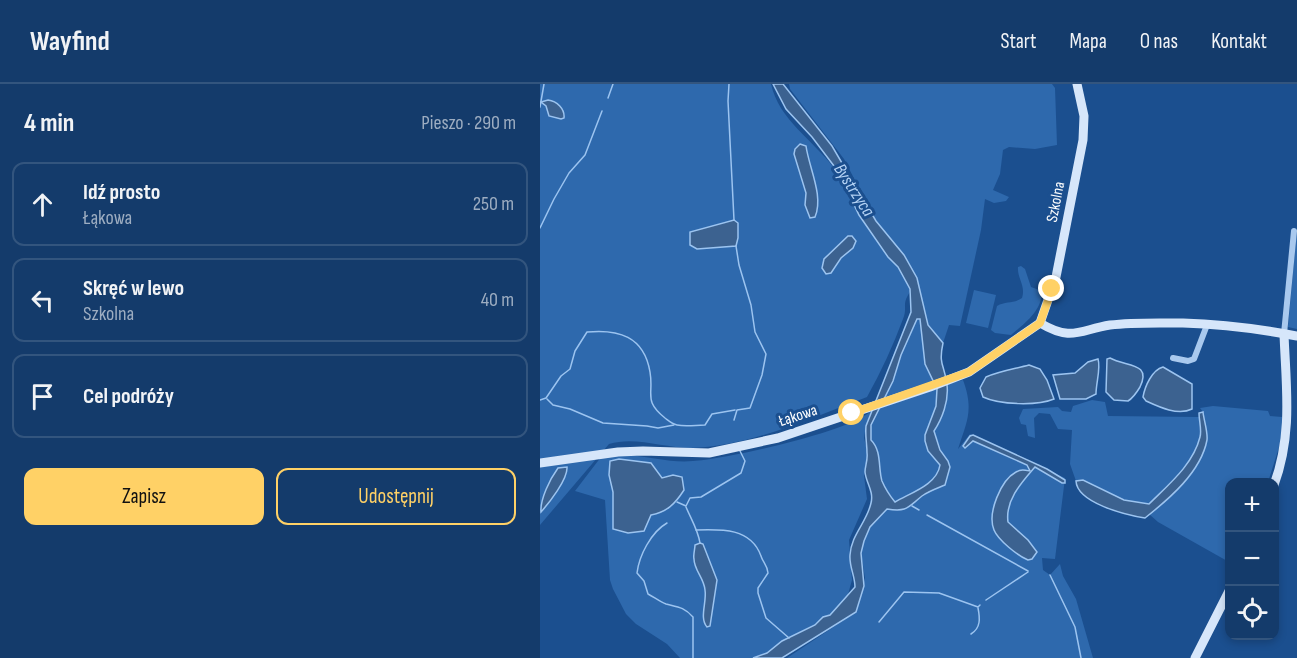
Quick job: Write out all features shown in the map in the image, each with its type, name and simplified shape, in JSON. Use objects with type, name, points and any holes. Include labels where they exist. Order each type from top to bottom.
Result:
[{"type":"street","name":"Szkolna","points":[[1040,323],[1056,277],[1083,140],[1084,116],[1077,84]]},
{"type":"street","points":[[1277,478],[1285,444],[1288,414],[1284,334],[1294,231]]},
{"type":"street","points":[[1040,323],[1053,330],[1072,334],[1116,325],[1169,323],[1207,325],[1297,336]]},
{"type":"street","name":"Łąkowa","points":[[540,463],[618,452],[698,454],[748,446],[778,438],[969,372],[1040,323]]},
{"type":"street","points":[[1173,358],[1188,361],[1194,359],[1207,325]]},
{"type":"street","points":[[1195,658],[1225,599]]},
{"type":"shaded area","points":[[540,84],[771,84],[781,108],[834,168],[860,217],[894,261],[910,289],[899,329],[867,397],[780,430],[735,442],[691,448],[629,441],[609,444],[540,525]]},
{"type":"shaded area","points":[[789,84],[1052,84],[1055,88],[1057,145],[1035,149],[1009,147],[1003,150],[1000,174],[993,190],[1009,197],[1006,201],[994,203],[985,199],[981,230],[960,326],[949,325],[943,343],[928,325],[917,278],[904,255],[876,221],[844,159],[790,89]]},
{"type":"shaded area","points":[[1297,228],[1297,329],[1288,327]]},
{"type":"shaded area","points":[[1018,267],[1025,269],[1031,287],[1042,291],[1039,305],[1032,316],[1011,335],[995,333],[991,330],[997,306],[1022,298],[1023,290],[1018,271]]},
{"type":"shaded area","points":[[974,290],[996,295],[988,328],[966,323]]},
{"type":"shaded area","points":[[917,319],[920,320],[925,364],[937,389],[936,406],[925,435],[930,453],[940,465],[934,478],[922,488],[895,502],[884,484],[877,449],[871,440],[871,425],[893,381],[901,355]]},
{"type":"shaded area","points":[[963,380],[969,408],[958,449],[970,434],[1065,478],[1055,559],[1042,558],[1043,570],[1050,575],[1060,564],[1063,576],[1076,599],[1093,658],[787,658],[856,612],[865,578],[861,553],[870,527],[887,509],[906,507],[945,485],[944,458],[934,431],[947,384]]},
{"type":"shaded area","points":[[1092,400],[1105,402],[1108,416],[1199,417],[1200,436],[1192,456],[1149,505],[1124,500],[1083,480],[1076,481],[1070,464],[1072,430],[1058,429],[1050,414],[1039,413],[1034,418],[1035,438],[1028,436],[1026,425],[1021,424],[1019,418],[1023,409],[1058,407],[1062,411],[1071,412],[1073,406]]},
{"type":"shaded area","points":[[1213,406],[1268,411],[1270,416],[1282,417],[1282,438],[1269,478],[1225,478],[1225,560],[1158,522],[1149,514],[1178,489],[1191,474],[1202,455],[1203,412],[1200,408]]},
{"type":"shaded area","points":[[871,411],[864,438],[868,454],[864,476],[867,499],[849,540],[852,580],[847,598],[830,615],[782,641],[767,653],[753,658],[680,658],[667,644],[636,624],[626,614],[610,580],[605,500],[575,491],[601,457],[629,455],[669,461],[709,459],[814,436],[858,419]]},
{"type":"water","name":"Bystrzyca","points":[[773,84],[783,84],[832,146],[876,221],[904,255],[917,278],[928,325],[943,343],[942,361],[947,397],[934,431],[940,450],[950,467],[945,485],[925,494],[906,508],[887,509],[870,527],[861,553],[864,586],[856,612],[782,658],[753,658],[767,653],[782,641],[830,615],[855,587],[850,559],[851,548],[872,499],[865,472],[866,426],[911,312],[910,289],[898,267],[888,257],[859,215],[837,170],[812,137],[786,109]],"holes":[[[917,319],[920,319],[925,364],[937,389],[936,406],[925,441],[928,451],[940,465],[938,472],[928,483],[895,502],[882,481],[877,449],[871,440],[871,425],[893,381],[901,355]]]},
{"type":"water","points":[[548,100],[560,106],[564,118],[549,116],[546,106],[541,102]]},
{"type":"water","points":[[800,144],[806,146],[817,191],[815,217],[810,218],[805,205],[806,193],[794,154]]},
{"type":"water","points":[[734,220],[738,223],[736,246],[697,249],[690,245],[690,232]]},
{"type":"water","points":[[848,236],[852,236],[856,241],[853,248],[841,258],[831,273],[826,274],[822,268],[824,259]]},
{"type":"water","points":[[1098,359],[1096,394],[1086,399],[1060,399],[1053,375],[1075,373],[1088,362]]},
{"type":"water","points":[[1107,359],[1136,366],[1143,373],[1140,387],[1128,401],[1114,400],[1106,392]]},
{"type":"water","points":[[1029,365],[1040,369],[1054,399],[1019,404],[999,402],[983,397],[980,388],[986,377]]},
{"type":"water","points":[[1163,367],[1192,384],[1192,409],[1181,412],[1169,410],[1146,401],[1143,397],[1150,379],[1156,371]]},
{"type":"water","points":[[1203,412],[1207,440],[1198,463],[1183,484],[1145,518],[1104,507],[1093,502],[1078,489],[1076,481],[1083,480],[1124,500],[1149,504],[1179,474],[1192,457],[1201,434],[1199,413]]},
{"type":"water","points":[[973,435],[1047,469],[1065,480],[1065,483],[1062,483],[1035,467],[1020,485],[1009,506],[1008,522],[1028,540],[1037,552],[1032,559],[1024,558],[1004,543],[996,534],[992,523],[994,506],[1005,482],[1018,471],[1030,471],[1027,465],[973,441],[965,448],[963,446]]},
{"type":"water","points":[[619,459],[651,463],[662,478],[673,475],[682,477],[684,490],[681,495],[666,509],[651,515],[644,531],[628,533],[613,529],[610,461]]},
{"type":"water","points":[[567,467],[561,484],[541,512],[544,495],[552,478],[558,468]]},
{"type":"water","points":[[703,544],[717,580],[710,626],[707,627],[703,615],[704,586],[694,557],[695,545]]},
{"type":"waterway","points":[[540,107],[544,84]]},
{"type":"waterway","points":[[608,98],[613,84]]},
{"type":"waterway","points":[[729,84],[734,220]]},
{"type":"waterway","points":[[540,228],[569,173],[585,155],[602,111]]},
{"type":"waterway","points":[[734,420],[737,410],[750,408],[762,375],[766,354],[755,332],[751,305],[736,246]]},
{"type":"waterway","points":[[540,400],[546,398],[561,376],[570,369],[575,351],[587,332],[598,331],[628,337],[642,350],[650,372],[652,402],[658,412],[675,425],[705,425],[712,414],[735,410]]},
{"type":"waterway","points":[[547,399],[553,405],[570,409],[603,423],[658,428],[674,425]]},
{"type":"waterway","points":[[677,502],[686,506],[690,498],[701,497],[741,473],[745,461],[740,451]]},
{"type":"waterway","points":[[912,506],[919,510]]},
{"type":"waterway","points":[[686,507],[700,543]]},
{"type":"waterway","points":[[927,515],[1028,571]]},
{"type":"waterway","points":[[667,523],[656,532],[647,545],[640,559],[637,573],[644,581],[648,594],[664,603],[684,609],[693,617],[693,658]]},
{"type":"waterway","points":[[696,530],[725,530],[743,535],[750,540],[756,547],[768,573],[758,588],[766,618],[789,638]]},
{"type":"waterway","points":[[986,600],[1028,572]]},
{"type":"waterway","points":[[1050,575],[1075,627],[1081,658]]},
{"type":"waterway","points":[[879,622],[904,592],[939,593],[978,607],[980,605]]},
{"type":"waterway","points":[[971,634],[978,626],[978,608]]},
{"type":"route","points":[[852,413],[969,372],[1040,323],[1052,289]]}]
